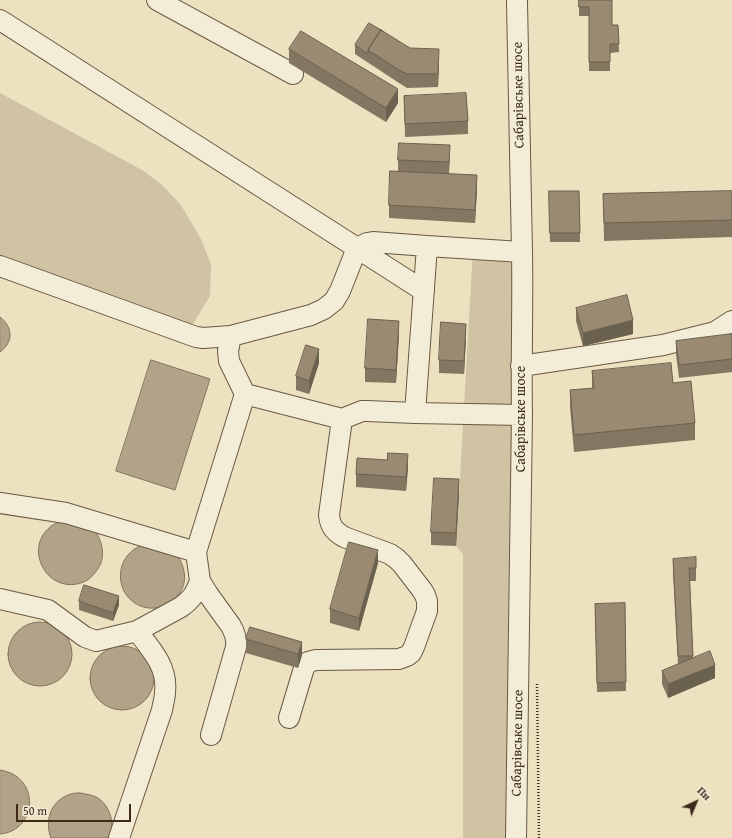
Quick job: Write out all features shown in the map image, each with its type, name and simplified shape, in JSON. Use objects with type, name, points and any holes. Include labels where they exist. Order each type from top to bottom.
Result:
[{"type":"street","points":[[157,0],[293,74]]},
{"type":"street","name":"Сабарівське шосе","points":[[516,838],[522,415],[522,252],[517,0]]},
{"type":"street","points":[[0,20],[424,291]]},
{"type":"street","points":[[0,266],[196,337],[203,338],[231,336],[311,315],[324,309],[334,301],[340,291],[357,248],[367,243],[373,242],[522,252]]},
{"type":"street","points":[[415,413],[427,246]]},
{"type":"street","points":[[521,366],[663,344],[724,330],[732,322]]},
{"type":"street","points":[[212,735],[236,647],[236,641],[234,630],[200,581],[196,552],[245,394],[229,361],[228,351],[231,336]]},
{"type":"street","points":[[245,394],[342,419],[367,410],[415,413],[522,415]]},
{"type":"street","points":[[289,718],[304,668],[308,662],[316,660],[403,658],[412,651],[427,611],[427,601],[425,595],[402,564],[390,554],[338,534],[331,526],[329,515],[342,419]]},
{"type":"street","points":[[0,503],[66,513],[196,552]]},
{"type":"street","points":[[0,599],[48,610],[85,637],[100,641],[137,631],[181,607],[195,595],[200,581]]},
{"type":"street","points":[[119,838],[162,710],[165,691],[162,668],[152,651],[137,631]]},
{"type":"shaded area","points":[[0,93],[144,171],[162,185],[181,205],[201,239],[211,264],[210,296],[187,334],[0,266]]},
{"type":"shaded area","points":[[473,249],[522,252],[506,838],[463,838],[463,554],[456,546]]},
{"type":"shaded area","points":[[0,317],[7,325],[10,339],[5,348],[0,352]]},
{"type":"shaded area","points":[[151,360],[210,379],[175,490],[116,471]]},
{"type":"shaded area","points":[[61,521],[96,532],[102,546],[102,561],[100,565],[90,578],[81,583],[68,584],[57,581],[48,575],[42,566],[39,555],[39,544],[44,534],[53,525]]},
{"type":"shaded area","points":[[143,545],[178,556],[182,565],[184,570],[184,585],[179,594],[169,604],[156,608],[143,607],[131,600],[121,584],[120,578],[124,560],[133,550]]},
{"type":"shaded area","points":[[40,622],[52,624],[63,631],[70,642],[72,654],[70,666],[63,677],[52,684],[40,686],[28,684],[17,677],[10,666],[8,654],[10,642],[17,631],[28,624]]},
{"type":"shaded area","points":[[122,646],[134,648],[145,655],[152,666],[154,678],[152,690],[145,701],[134,708],[122,710],[110,708],[99,701],[92,690],[90,678],[92,666],[99,655],[110,648]]},
{"type":"shaded area","points":[[0,770],[13,774],[23,782],[28,792],[30,803],[28,814],[22,824],[13,831],[0,834]]},
{"type":"shaded area","points":[[80,793],[98,798],[106,806],[112,822],[109,838],[51,838],[48,824],[54,806],[64,797]]},
{"type":"building","points":[[579,0],[612,0],[612,25],[618,25],[619,44],[610,44],[610,62],[589,62],[589,7],[579,7]]},
{"type":"building","points":[[369,23],[383,31],[381,30],[368,50],[368,54],[355,45]]},
{"type":"building","points":[[381,30],[410,48],[439,49],[438,74],[407,74],[368,50]]},
{"type":"building","points":[[301,31],[398,89],[386,108],[289,49]]},
{"type":"building","points":[[466,93],[468,121],[405,124],[404,96]]},
{"type":"building","points":[[399,143],[450,145],[449,162],[398,160]]},
{"type":"building","points":[[390,171],[477,175],[475,210],[389,205]]},
{"type":"building","points":[[549,191],[579,191],[580,233],[550,233]]},
{"type":"building","points":[[732,191],[732,220],[604,223],[603,194]]},
{"type":"building","points":[[627,295],[633,320],[583,333],[576,308]]},
{"type":"building","points":[[368,319],[399,321],[396,370],[365,368]]},
{"type":"building","points":[[441,322],[466,324],[464,361],[439,360]]},
{"type":"building","points":[[732,334],[732,359],[679,365],[676,341]]},
{"type":"building","points":[[306,345],[319,349],[309,381],[296,376]]},
{"type":"building","points":[[671,363],[673,383],[691,381],[695,423],[574,435],[570,390],[594,388],[592,371]]},
{"type":"building","points":[[388,453],[408,454],[406,477],[356,474],[357,458],[387,460]]},
{"type":"building","points":[[434,478],[459,479],[456,533],[431,532]]},
{"type":"building","points":[[349,542],[378,550],[359,618],[330,609]]},
{"type":"building","points":[[696,557],[696,568],[689,568],[693,656],[678,656],[673,559]]},
{"type":"building","points":[[84,585],[119,596],[113,613],[79,601]]},
{"type":"building","points":[[625,603],[626,682],[597,683],[595,604]]},
{"type":"building","points":[[250,627],[302,642],[298,654],[246,639]]},
{"type":"building","points":[[710,651],[715,665],[668,684],[662,671]]}]
